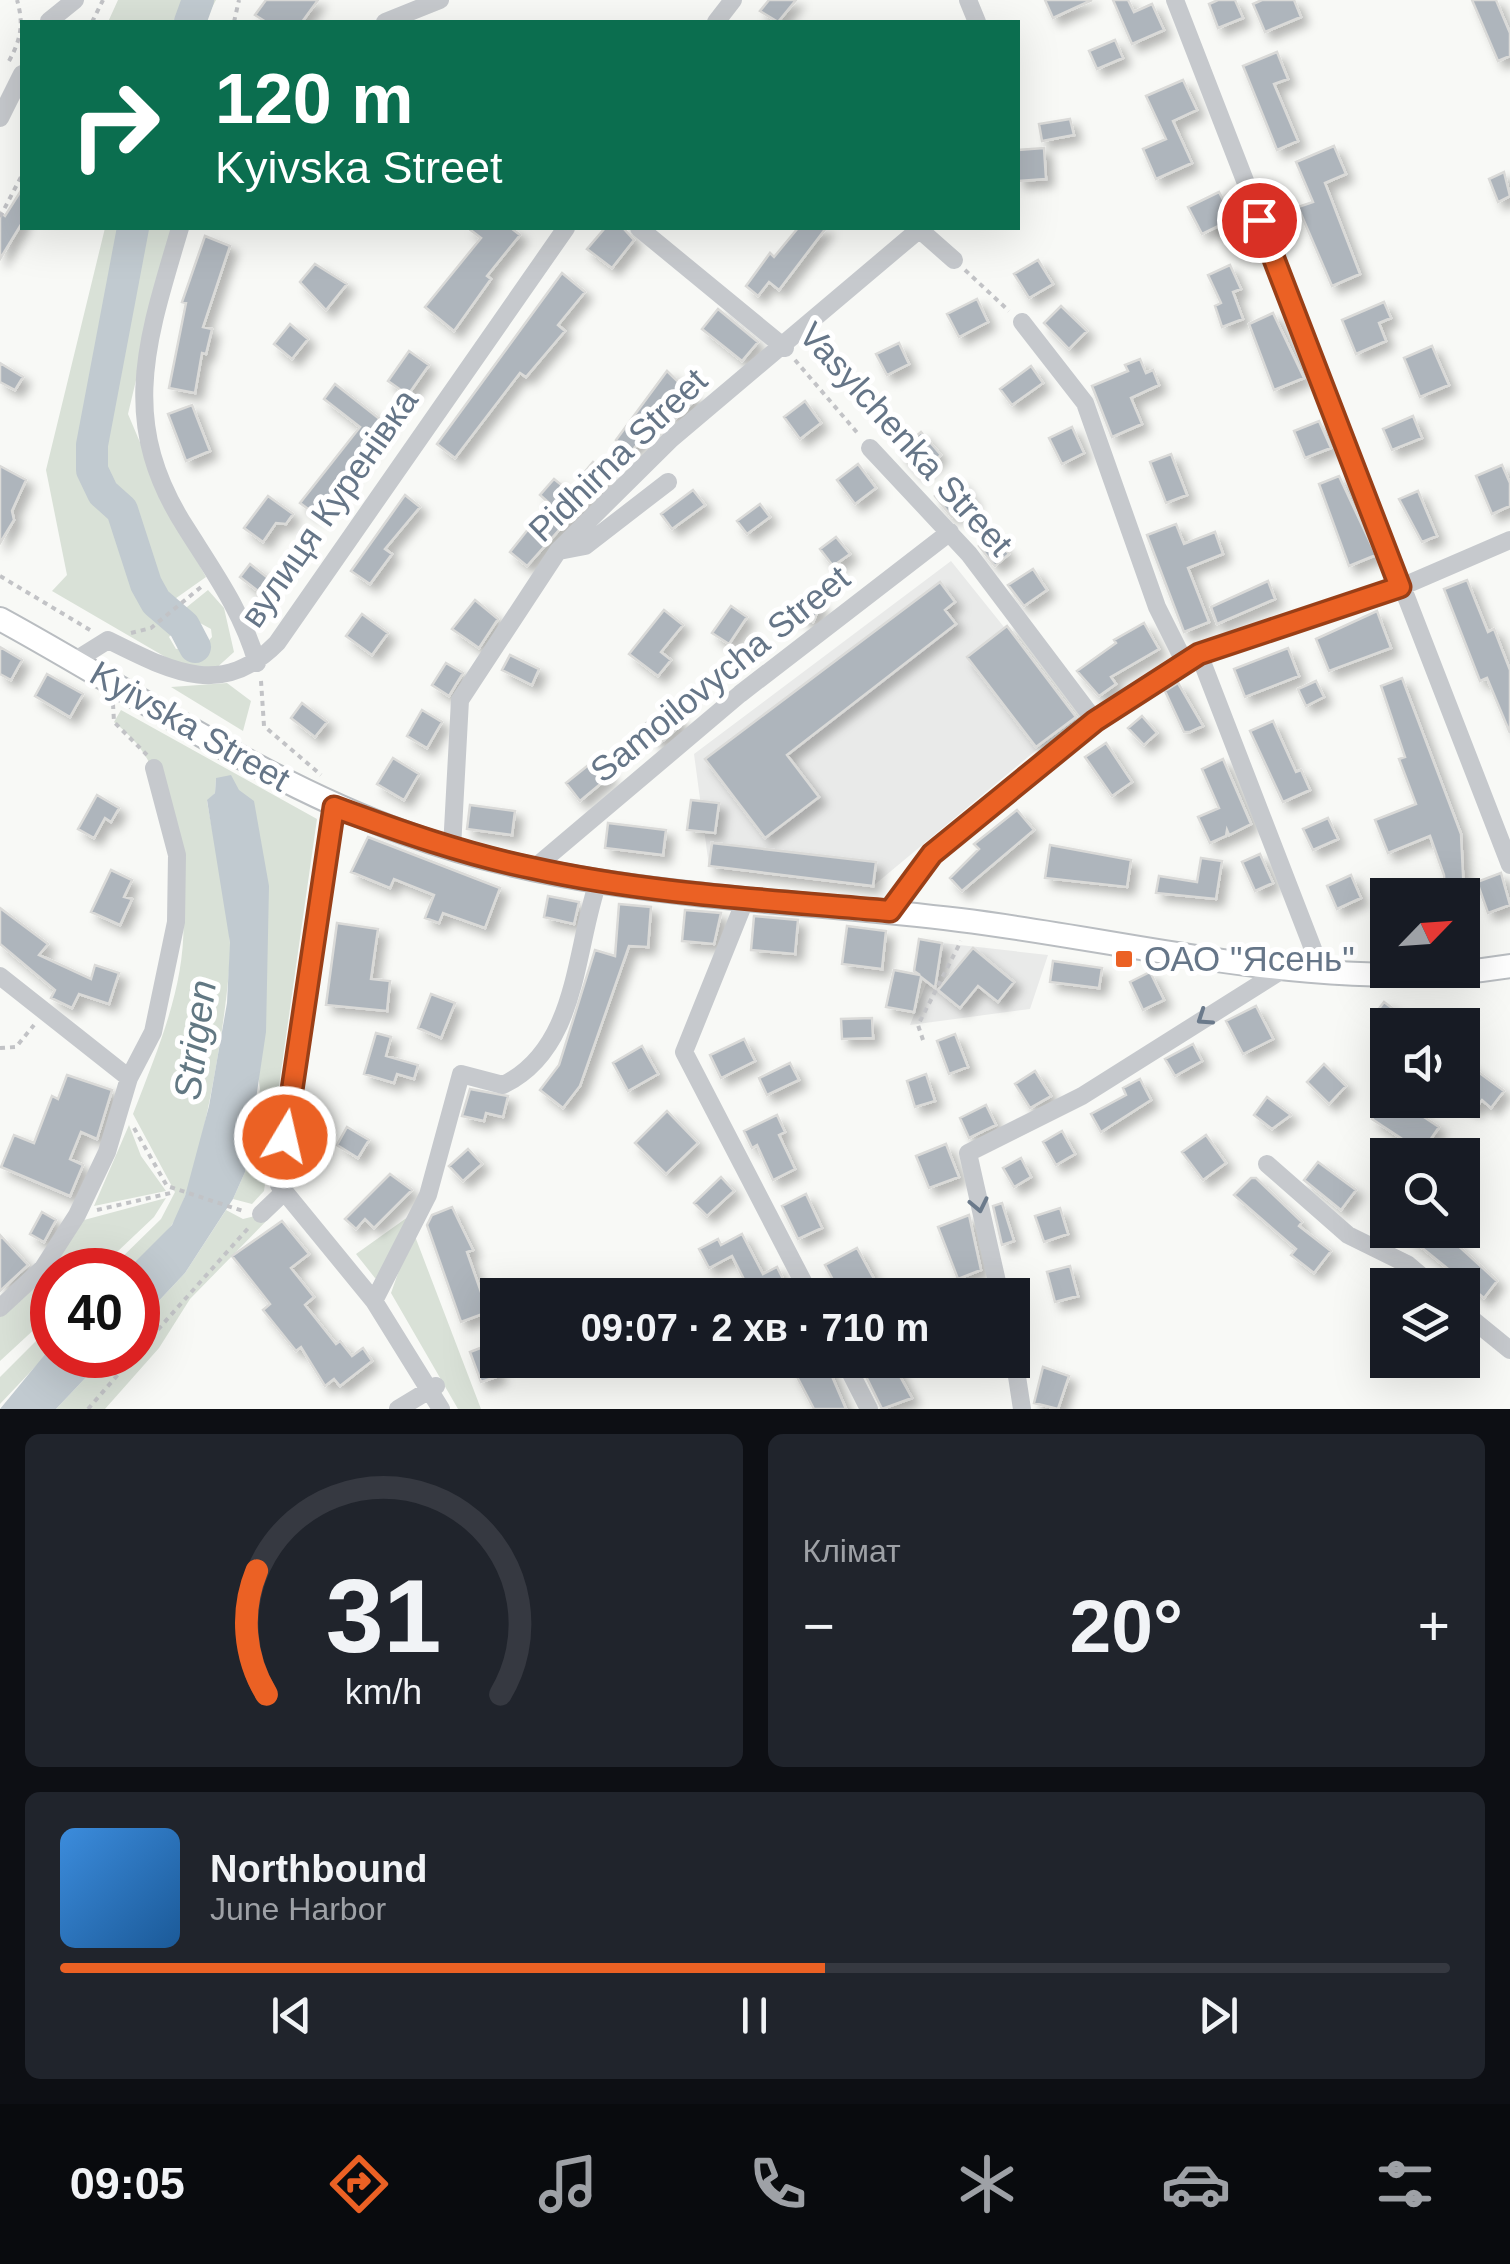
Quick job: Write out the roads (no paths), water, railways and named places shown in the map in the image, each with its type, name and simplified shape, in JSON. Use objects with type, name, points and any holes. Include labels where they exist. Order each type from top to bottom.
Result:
[{"type":"main road","name":"Kyivska Street","points":[[0,619],[76,660],[116,694],[334,807],[452,848],[533,869],[746,898],[967,920],[1287,967],[1399,976],[1510,966]]},
{"type":"street","points":[[51,20],[75,0]]},
{"type":"street","points":[[389,20],[440,0]]},
{"type":"street","points":[[1174,0],[1510,865]]},
{"type":"street","points":[[0,118],[15,70]]},
{"type":"street","points":[[179,230],[146,342],[141,393],[144,420],[158,478],[245,621],[256,663]]},
{"type":"street","name":"вулиця Куренівка","points":[[76,660],[108,640],[174,670],[206,677],[256,663],[276,643],[565,230]]},
{"type":"street","name":"Vasylchenka Street","points":[[640,230],[784,348]]},
{"type":"street","name":"Pidhirna Street","points":[[452,848],[460,700],[558,551],[671,440],[919,230]]},
{"type":"street","points":[[921,230],[954,260]]},
{"type":"street","points":[[1022,322],[1085,403],[1157,606],[1192,658],[1314,948],[1312,969]]},
{"type":"street","name":"Vasylchenka Street","points":[[870,448],[950,532],[1095,721]]},
{"type":"street","points":[[558,551],[586,546],[668,482]]},
{"type":"street","name":"Samoilovycha Street","points":[[533,869],[740,694],[950,532]]},
{"type":"street","points":[[890,911],[928,849],[1095,721],[1192,658],[1400,587],[1510,540]]},
{"type":"street","points":[[0,1308],[43,1268],[78,1215],[107,1152],[129,1078],[152,1032],[176,922],[177,855],[154,768]]},
{"type":"street","points":[[334,807],[279,1174],[283,1194],[374,1301],[435,1387],[440,1409]]},
{"type":"street","points":[[374,1301],[428,1194],[461,1074],[503,1085],[527,1073],[552,1042],[569,998],[599,879]]},
{"type":"street","points":[[746,898],[684,1052],[801,1278]]},
{"type":"street","points":[[996,1278],[968,1153],[1082,1096],[1287,967]]},
{"type":"street","points":[[0,976],[129,1078]]},
{"type":"street","points":[[1267,1164],[1348,1235],[1412,1268]]},
{"type":"street","points":[[261,1214],[283,1194]]},
{"type":"street","points":[[1480,1325],[1510,1350]]},
{"type":"street","points":[[853,1378],[869,1409]]},
{"type":"street","points":[[1017,1378],[1022,1409]]},
{"type":"street","points":[[398,1409],[435,1387]]},
{"type":"waterway","name":"Strigen","points":[[191,20],[198,0]]},
{"type":"waterway","name":"Strigen","points":[[133,230],[92,445],[92,470],[103,493],[122,510],[146,584],[156,602],[184,626],[195,647]]},
{"type":"place","name":"ОАО \"Ясень\"","points":[[1124,959]]}]
